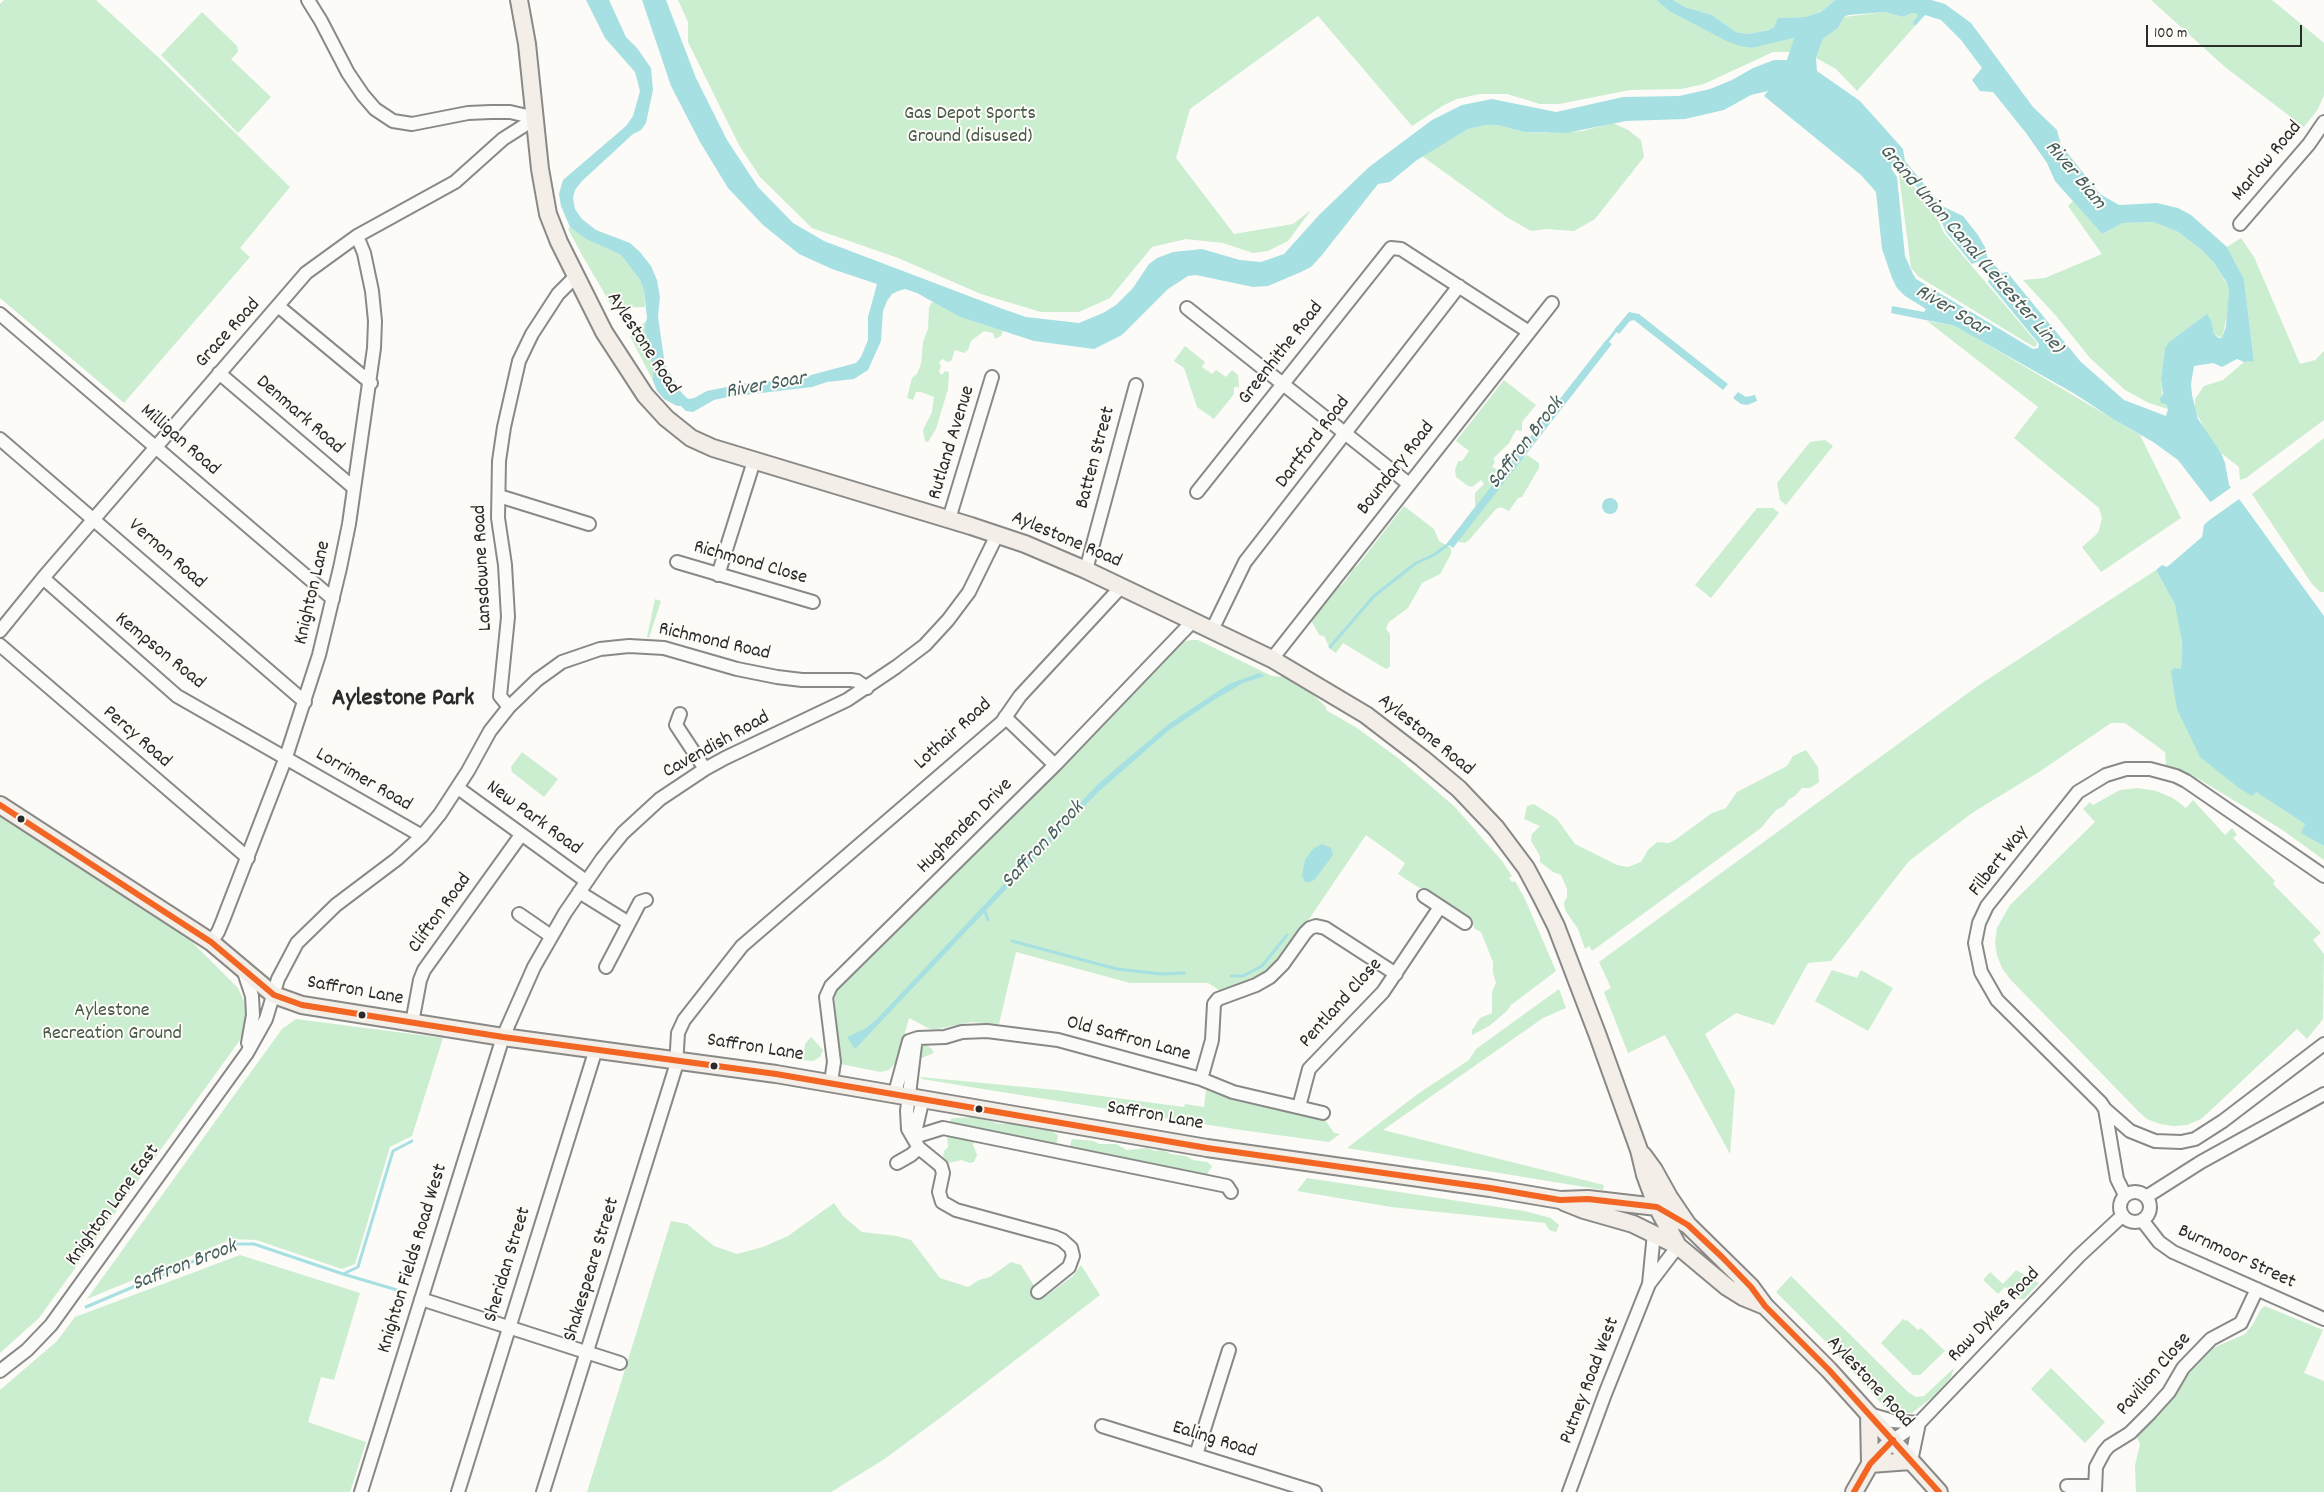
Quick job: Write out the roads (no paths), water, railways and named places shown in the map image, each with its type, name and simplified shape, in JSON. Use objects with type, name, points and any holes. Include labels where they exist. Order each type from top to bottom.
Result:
[{"type":"main road","name":"Aylestone Road","points":[[519,0],[527,44],[540,169],[548,214],[559,242],[604,332],[645,395],[666,418],[691,438],[713,448],[996,535],[1086,570],[1272,659],[1332,694],[1386,729],[1459,789],[1496,828],[1526,868],[1556,926],[1639,1150],[1645,1175],[1658,1207],[1678,1246],[1735,1292],[1765,1306]]},
{"type":"main road","name":"Saffron Lane","points":[[0,804],[211,942],[274,995],[302,1006],[503,1037],[676,1059],[831,1082],[1207,1148],[1490,1188],[1560,1200],[1588,1199],[1658,1207]]},
{"type":"main road","name":"Aylestone Road","points":[[1639,1150],[1654,1170],[1688,1225],[1751,1287],[1765,1306],[1869,1414],[1939,1492]]},
{"type":"main road","points":[[1626,1203],[1639,1190],[1645,1175]]},
{"type":"main road","name":"Saffron Lane","points":[[1560,1200],[1584,1210],[1633,1224],[1678,1246]]},
{"type":"main road","points":[[1654,1233],[1658,1207],[1688,1225]]},
{"type":"main road","points":[[1869,1414],[1870,1464]]},
{"type":"main road","points":[[1870,1436],[1893,1440]]},
{"type":"main road","points":[[1854,1492],[1870,1464],[1893,1440]]},
{"type":"main road","points":[[1870,1464],[1911,1461]]},
{"type":"street","points":[[308,0],[321,20],[348,73],[363,95],[375,109],[393,121],[412,124],[468,113],[491,112],[510,112],[536,118]]},
{"type":"street","name":"Grace Road","points":[[0,632],[43,578],[158,447],[306,273],[357,236],[455,182],[503,139],[536,118]]},
{"type":"street","name":"Marlow Road","points":[[2240,224],[2309,144],[2324,122]]},
{"type":"street","name":"Knighton Lane","points":[[211,942],[218,932],[248,858],[305,702],[349,524],[371,383],[375,321],[364,253],[357,236]]},
{"type":"street","name":"Greenhithe Road","points":[[1197,492],[1388,250],[1395,247],[1400,249],[1459,286]]},
{"type":"street","name":"Lansdowne Road","points":[[508,707],[500,696],[507,644],[508,591],[498,518],[500,461],[504,427],[520,362],[544,314],[558,294],[576,276]]},
{"type":"street","points":[[1459,286],[1530,332]]},
{"type":"street","name":"Dartford Road","points":[[1212,630],[1245,562],[1459,286]]},
{"type":"street","name":"Boundary Road","points":[[1272,659],[1552,303]]},
{"type":"street","points":[[278,306],[371,383]]},
{"type":"street","points":[[1187,308],[1410,484]]},
{"type":"street","name":"Milligan Road","points":[[0,314],[158,447],[332,598]]},
{"type":"street","name":"Denmark Road","points":[[219,373],[354,488]]},
{"type":"street","name":"Rutland Avenue","points":[[949,520],[992,377]]},
{"type":"street","name":"Batten Street","points":[[1086,570],[1136,385]]},
{"type":"street","name":"Vernon Road","points":[[0,439],[305,702]]},
{"type":"street","points":[[718,575],[754,461]]},
{"type":"street","points":[[499,496],[589,524]]},
{"type":"street","name":"Cavendish Road","points":[[503,1037],[534,967],[551,936],[586,881],[624,833],[647,810],[705,769],[822,713],[867,688],[911,657],[948,620],[975,582],[996,535]]},
{"type":"street","name":"Richmond Close","points":[[677,562],[813,602]]},
{"type":"street","name":"Kempson Road","points":[[43,578],[177,696],[286,758]]},
{"type":"street","name":"Lothair Road","points":[[676,1059],[680,1027],[742,946],[1005,717],[1020,696],[1121,587]]},
{"type":"street","name":"Hughenden Drive","points":[[831,1082],[834,1062],[826,997],[827,991],[1055,765],[1193,621]]},
{"type":"street","name":"Percy Road","points":[[0,645],[248,858]]},
{"type":"street","name":"Richmond Road","points":[[508,707],[537,680],[562,662],[600,649],[629,646],[664,648],[777,677],[802,680],[857,681],[867,688]]},
{"type":"street","points":[[274,995],[284,966],[302,936],[336,905],[397,859],[422,836],[458,788],[490,731],[508,707]]},
{"type":"street","points":[[680,714],[676,725],[705,769]]},
{"type":"street","points":[[1005,717],[1055,765]]},
{"type":"street","name":"Lorrimer Road","points":[[286,758],[422,836]]},
{"type":"street","name":"Filbert Way","points":[[2324,876],[2186,781],[2163,771],[2138,768],[2116,771],[2095,780],[2078,792],[1987,906],[1976,932],[1975,951],[1981,972],[1997,1000],[2095,1096],[2105,1109],[2130,1130],[2155,1141],[2181,1142],[2195,1139],[2223,1121],[2324,1044]]},
{"type":"street","name":"New Park Road","points":[[458,788],[586,881]]},
{"type":"street","name":"Clifton Road","points":[[412,1023],[420,980],[424,970],[521,835]]},
{"type":"street","points":[[579,892],[629,923]]},
{"type":"street","points":[[1424,896],[1465,922]]},
{"type":"street","points":[[606,967],[640,902],[646,900]]},
{"type":"street","name":"Pentland Close","points":[[1298,1107],[1309,1069],[1377,1000],[1440,907]]},
{"type":"street","points":[[519,914],[551,936]]},
{"type":"street","points":[[1201,1079],[1212,1040],[1214,1004],[1218,1000],[1256,985],[1270,977],[1283,964],[1310,928],[1316,926],[1324,928],[1396,974]]},
{"type":"street","name":"Knighton Lane East","points":[[243,969],[252,996],[253,1015],[247,1053]]},
{"type":"street","name":"Knighton Lane East","points":[[0,1371],[27,1350],[52,1325],[247,1053],[266,1019],[274,995]]},
{"type":"street","name":"Old Saffron Lane","points":[[917,1142],[909,1096],[914,1048],[918,1038],[945,1037],[975,1030],[1045,1038],[1201,1079],[1233,1092],[1323,1113]]},
{"type":"street","name":"Knighton Fields Road West","points":[[360,1492],[503,1037]]},
{"type":"street","name":"Sheridan Street","points":[[458,1492],[596,1049]]},
{"type":"street","name":"Shakespeare Street","points":[[543,1492],[676,1066],[676,1059]]},
{"type":"street","points":[[2146,1197],[2201,1162],[2324,1094]]},
{"type":"street","points":[[2105,1109],[2117,1179],[2125,1195]]},
{"type":"street","points":[[897,1162],[911,1155],[917,1142],[943,1128],[1228,1186],[1232,1192]]},
{"type":"street","points":[[917,1142],[941,1166],[943,1173],[940,1198],[946,1206],[1055,1237],[1067,1244],[1073,1256],[1069,1267],[1038,1292]]},
{"type":"street","points":[[2138,1192],[2146,1197],[2150,1207],[2142,1220],[2129,1221],[2122,1216],[2120,1205],[2125,1195],[2138,1192]]},
{"type":"street","name":"Raw Dykes Road","points":[[1893,1440],[1919,1423],[2079,1256],[2122,1216]]},
{"type":"street","name":"Burnmoor Street","points":[[2142,1220],[2153,1235],[2167,1248],[2324,1319]]},
{"type":"street","name":"Putney Road West","points":[[1649,1284],[1654,1233]]},
{"type":"street","name":"Putney Road West","points":[[1569,1492],[1605,1394],[1649,1284],[1678,1246]]},
{"type":"street","name":"Pavilion Close","points":[[2095,1489],[2096,1467],[2104,1452],[2109,1446],[2130,1433],[2150,1413],[2169,1392],[2183,1368],[2211,1339],[2241,1323],[2258,1289]]},
{"type":"street","points":[[421,1299],[620,1363]]},
{"type":"street","points":[[1196,1455],[1229,1350]]},
{"type":"street","points":[[1869,1414],[1893,1421],[1919,1423],[1918,1436],[1911,1461]]},
{"type":"street","name":"Ealing Road","points":[[1102,1426],[1315,1492]]},
{"type":"street","points":[[2067,1486],[2095,1489]]},
{"type":"water","points":[[586,0],[609,0],[626,37],[637,48],[651,68],[653,90],[646,123],[641,130],[633,134],[582,181],[575,190],[573,198],[575,209],[582,219],[596,230],[630,243],[651,266],[657,280],[660,297],[658,317],[665,365],[681,392],[688,399],[707,391],[754,382],[802,380],[811,375],[856,363],[861,357],[868,340],[868,317],[877,284],[832,269],[799,254],[763,225],[728,188],[700,142],[671,86],[642,0],[666,0],[696,78],[727,140],[758,187],[793,223],[824,241],[1003,309],[1026,317],[1079,323],[1103,313],[1116,305],[1133,288],[1149,264],[1157,258],[1173,252],[1202,249],[1240,260],[1261,262],[1284,254],[1319,215],[1369,167],[1432,120],[1462,105],[1492,99],[1556,112],[1623,97],[1679,96],[1710,89],[1774,60],[1787,60],[1794,38],[1752,48],[1740,46],[1726,41],[1669,11],[1656,0],[1673,0],[1685,7],[1712,15],[1736,32],[1748,34],[1769,30],[1774,27],[1778,18],[1805,17],[1821,12],[1835,0],[1931,0],[1945,4],[1971,23],[2033,107],[2057,130],[2061,145],[2100,194],[2119,205],[2157,203],[2178,208],[2191,215],[2227,247],[2244,279],[2254,361],[2244,362],[2237,359],[2222,367],[2213,363],[2194,366],[2191,384],[2192,395],[2198,419],[2221,453],[2229,485],[2324,616],[2324,846],[2301,833],[2305,824],[2256,792],[2252,796],[2239,788],[2200,757],[2177,709],[2171,672],[2174,668],[2181,669],[2182,641],[2175,605],[2156,570],[2162,565],[2167,567],[2202,537],[2204,525],[2218,512],[2178,460],[2153,442],[2075,394],[1955,326],[1891,313],[1892,306],[1924,312],[1926,309],[1905,296],[1897,288],[1892,278],[1882,249],[1876,192],[1861,175],[1764,96],[1768,91],[1751,95],[1724,110],[1685,119],[1626,121],[1566,133],[1524,132],[1498,125],[1486,125],[1468,129],[1417,160],[1390,182],[1378,184],[1311,267],[1268,286],[1253,287],[1196,275],[1188,276],[1168,289],[1122,335],[1094,349],[1034,341],[960,317],[917,293],[905,289],[898,291],[892,294],[883,311],[881,341],[868,370],[854,379],[827,382],[812,387],[728,397],[714,400],[693,412],[686,411],[681,406],[677,406],[664,399],[657,391],[653,381],[647,337],[644,330],[647,318],[644,291],[640,280],[621,255],[584,238],[570,227],[561,206],[559,194],[563,180],[626,126],[633,116],[640,91],[635,72],[605,38]],"holes":[[[1885,12],[1903,17],[1912,13],[1917,14],[1918,16],[1912,23],[1915,26],[1925,15],[1941,20],[1961,40],[1982,68],[1972,80],[1980,91],[1993,92],[2047,163],[2055,181],[2102,234],[2123,223],[2154,222],[2178,232],[2203,251],[2213,262],[2227,283],[2229,292],[2226,326],[2222,338],[2219,338],[2214,334],[2211,320],[2207,314],[2169,342],[2165,348],[2161,379],[2163,394],[2160,399],[2161,403],[2166,404],[2168,409],[2166,416],[2124,400],[2080,361],[2007,272],[2002,273],[1987,257],[1986,249],[1978,235],[1963,216],[1942,206],[1905,161],[1903,149],[1860,101],[1817,71],[1816,58],[1823,39],[1838,28],[1844,17],[1848,15]],[[1897,164],[1937,211],[1946,232],[1972,264],[1980,261],[1990,273],[1988,282],[2039,344],[2038,348],[2033,349],[1916,279],[1905,256],[1897,177],[1891,168]]]},
{"type":"water","points":[[1629,312],[1639,314],[1728,384],[1723,390],[1634,320],[1630,321],[1619,334],[1614,330]]},
{"type":"water","points":[[1606,340],[1612,344],[1453,548],[1447,543]]},
{"type":"water","points":[[1738,392],[1746,397],[1755,395],[1757,401],[1747,405],[1741,404],[1733,398]]},
{"type":"water","points":[[1610,498],[1616,500],[1618,506],[1616,512],[1610,514],[1604,512],[1602,506],[1604,500]]},
{"type":"water","points":[[1259,673],[1265,676],[1243,683],[1168,731],[1097,793],[855,1049],[847,1037],[865,1029],[876,1020],[1099,783],[1170,723],[1229,684]]},
{"type":"water","points":[[1322,844],[1331,848],[1333,855],[1315,879],[1311,882],[1305,882],[1302,875],[1305,860],[1313,849]]},
{"type":"waterway","name":"Saffron Brook","points":[[1606,343],[1618,328]]},
{"type":"waterway","name":"Saffron Brook","points":[[1330,647],[1374,596],[1416,563],[1434,555],[1450,543]]},
{"type":"waterway","points":[[984,909],[988,920]]},
{"type":"waterway","points":[[1231,976],[1243,976],[1262,966],[1287,935]]},
{"type":"waterway","points":[[1012,941],[1117,969],[1161,974],[1184,973]]},
{"type":"waterway","name":"Saffron Brook","points":[[86,1307],[234,1244],[254,1244],[343,1274],[358,1267],[393,1151],[412,1141]]},
{"type":"waterway","name":"Saffron Brook","points":[[343,1274],[397,1290]]},
{"type":"district","name":"Aylestone Park","points":[[403,701]]},
{"type":"park label","name":"Gas Depot Sports Ground (disused)","points":[[970,126]]},
{"type":"park label","name":"Aylestone Recreation Ground","points":[[112,1024]]},
{"type":"water label","name":"River Biam","points":[[2074,176]]},
{"type":"water label","name":"Grand Union Canal (Leicester Line)","points":[[1970,250]]},
{"type":"water label","name":"River Soar","points":[[1951,312]]},
{"type":"water label","name":"River Soar","points":[[766,387]]}]
